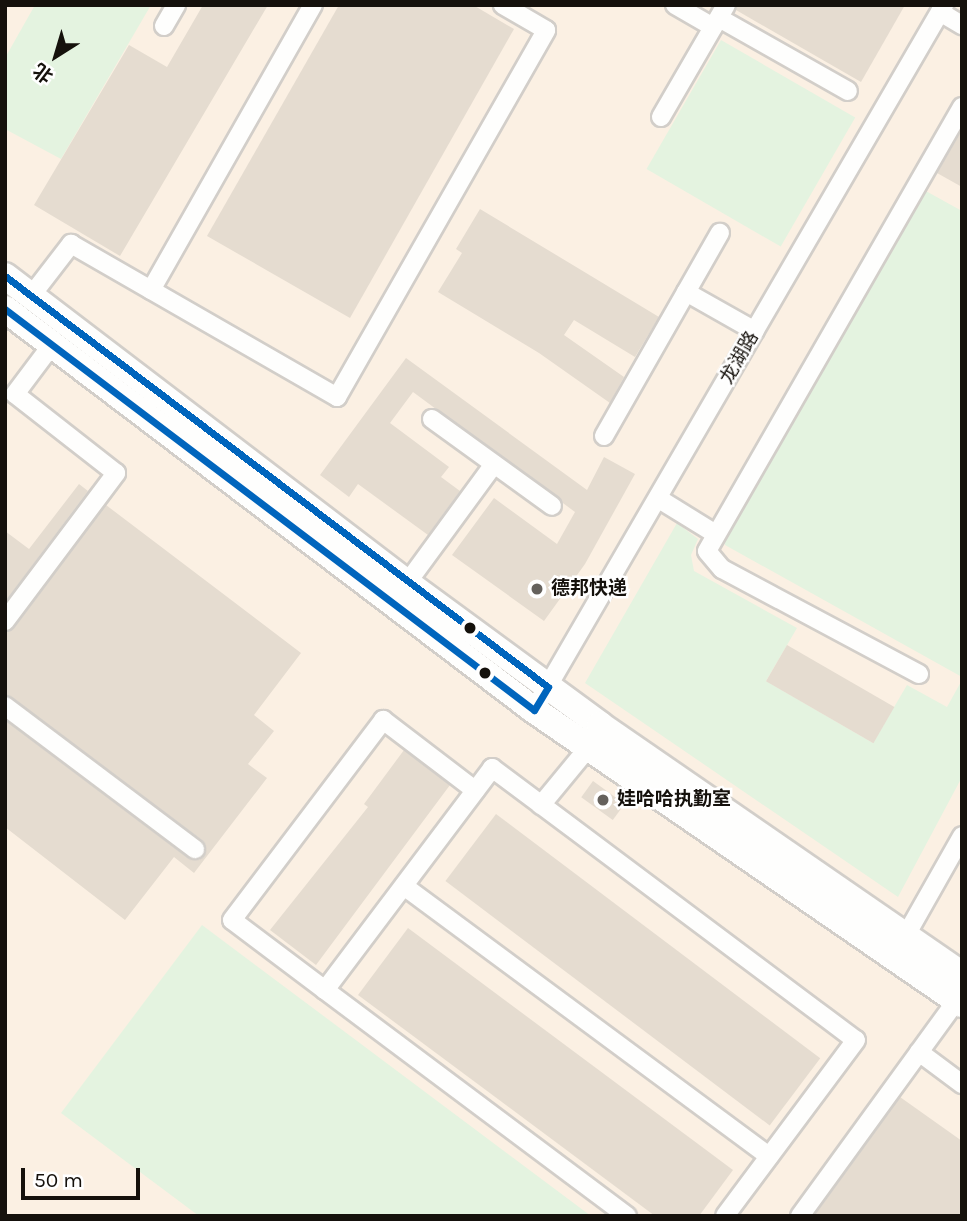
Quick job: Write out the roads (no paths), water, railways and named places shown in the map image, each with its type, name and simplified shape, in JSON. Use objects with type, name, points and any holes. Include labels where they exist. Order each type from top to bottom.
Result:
[{"type":"highway","points":[[5,276],[407,583],[960,993]]},
{"type":"highway","points":[[5,309],[534,710],[588,748],[900,947]]},
{"type":"street","points":[[164,26],[176,5]]},
{"type":"street","points":[[151,290],[313,5]]},
{"type":"street","points":[[31,296],[71,244],[337,397],[546,30],[503,5]]},
{"type":"street","points":[[675,5],[719,17],[848,92]]},
{"type":"street","points":[[942,9],[962,25]]},
{"type":"street","name":"龙湖路","points":[[534,710],[942,9]]},
{"type":"street","points":[[661,117],[719,17]]},
{"type":"street","points":[[919,674],[715,564],[707,551],[962,107]]},
{"type":"street","points":[[604,436],[720,233]]},
{"type":"street","points":[[686,292],[755,331]]},
{"type":"street","points":[[5,621],[116,472],[15,394],[51,346]]},
{"type":"street","points":[[432,419],[552,506]]},
{"type":"street","points":[[407,583],[494,464]]},
{"type":"street","points":[[659,499],[715,533]]},
{"type":"street","points":[[5,706],[195,849]]},
{"type":"street","points":[[475,790],[383,720],[232,920],[627,1216]]},
{"type":"street","points":[[541,805],[588,748]]},
{"type":"street","points":[[325,990],[492,768],[856,1040],[725,1216]]},
{"type":"street","points":[[900,947],[962,836]]},
{"type":"street","points":[[404,886],[769,1156]]},
{"type":"street","points":[[800,1216],[960,993]]},
{"type":"street","points":[[919,1052],[962,1084]]},
{"type":"place","name":"德邦快递","points":[[537,589]]},
{"type":"place","name":"娃哈哈执勤室","points":[[603,800]]}]
